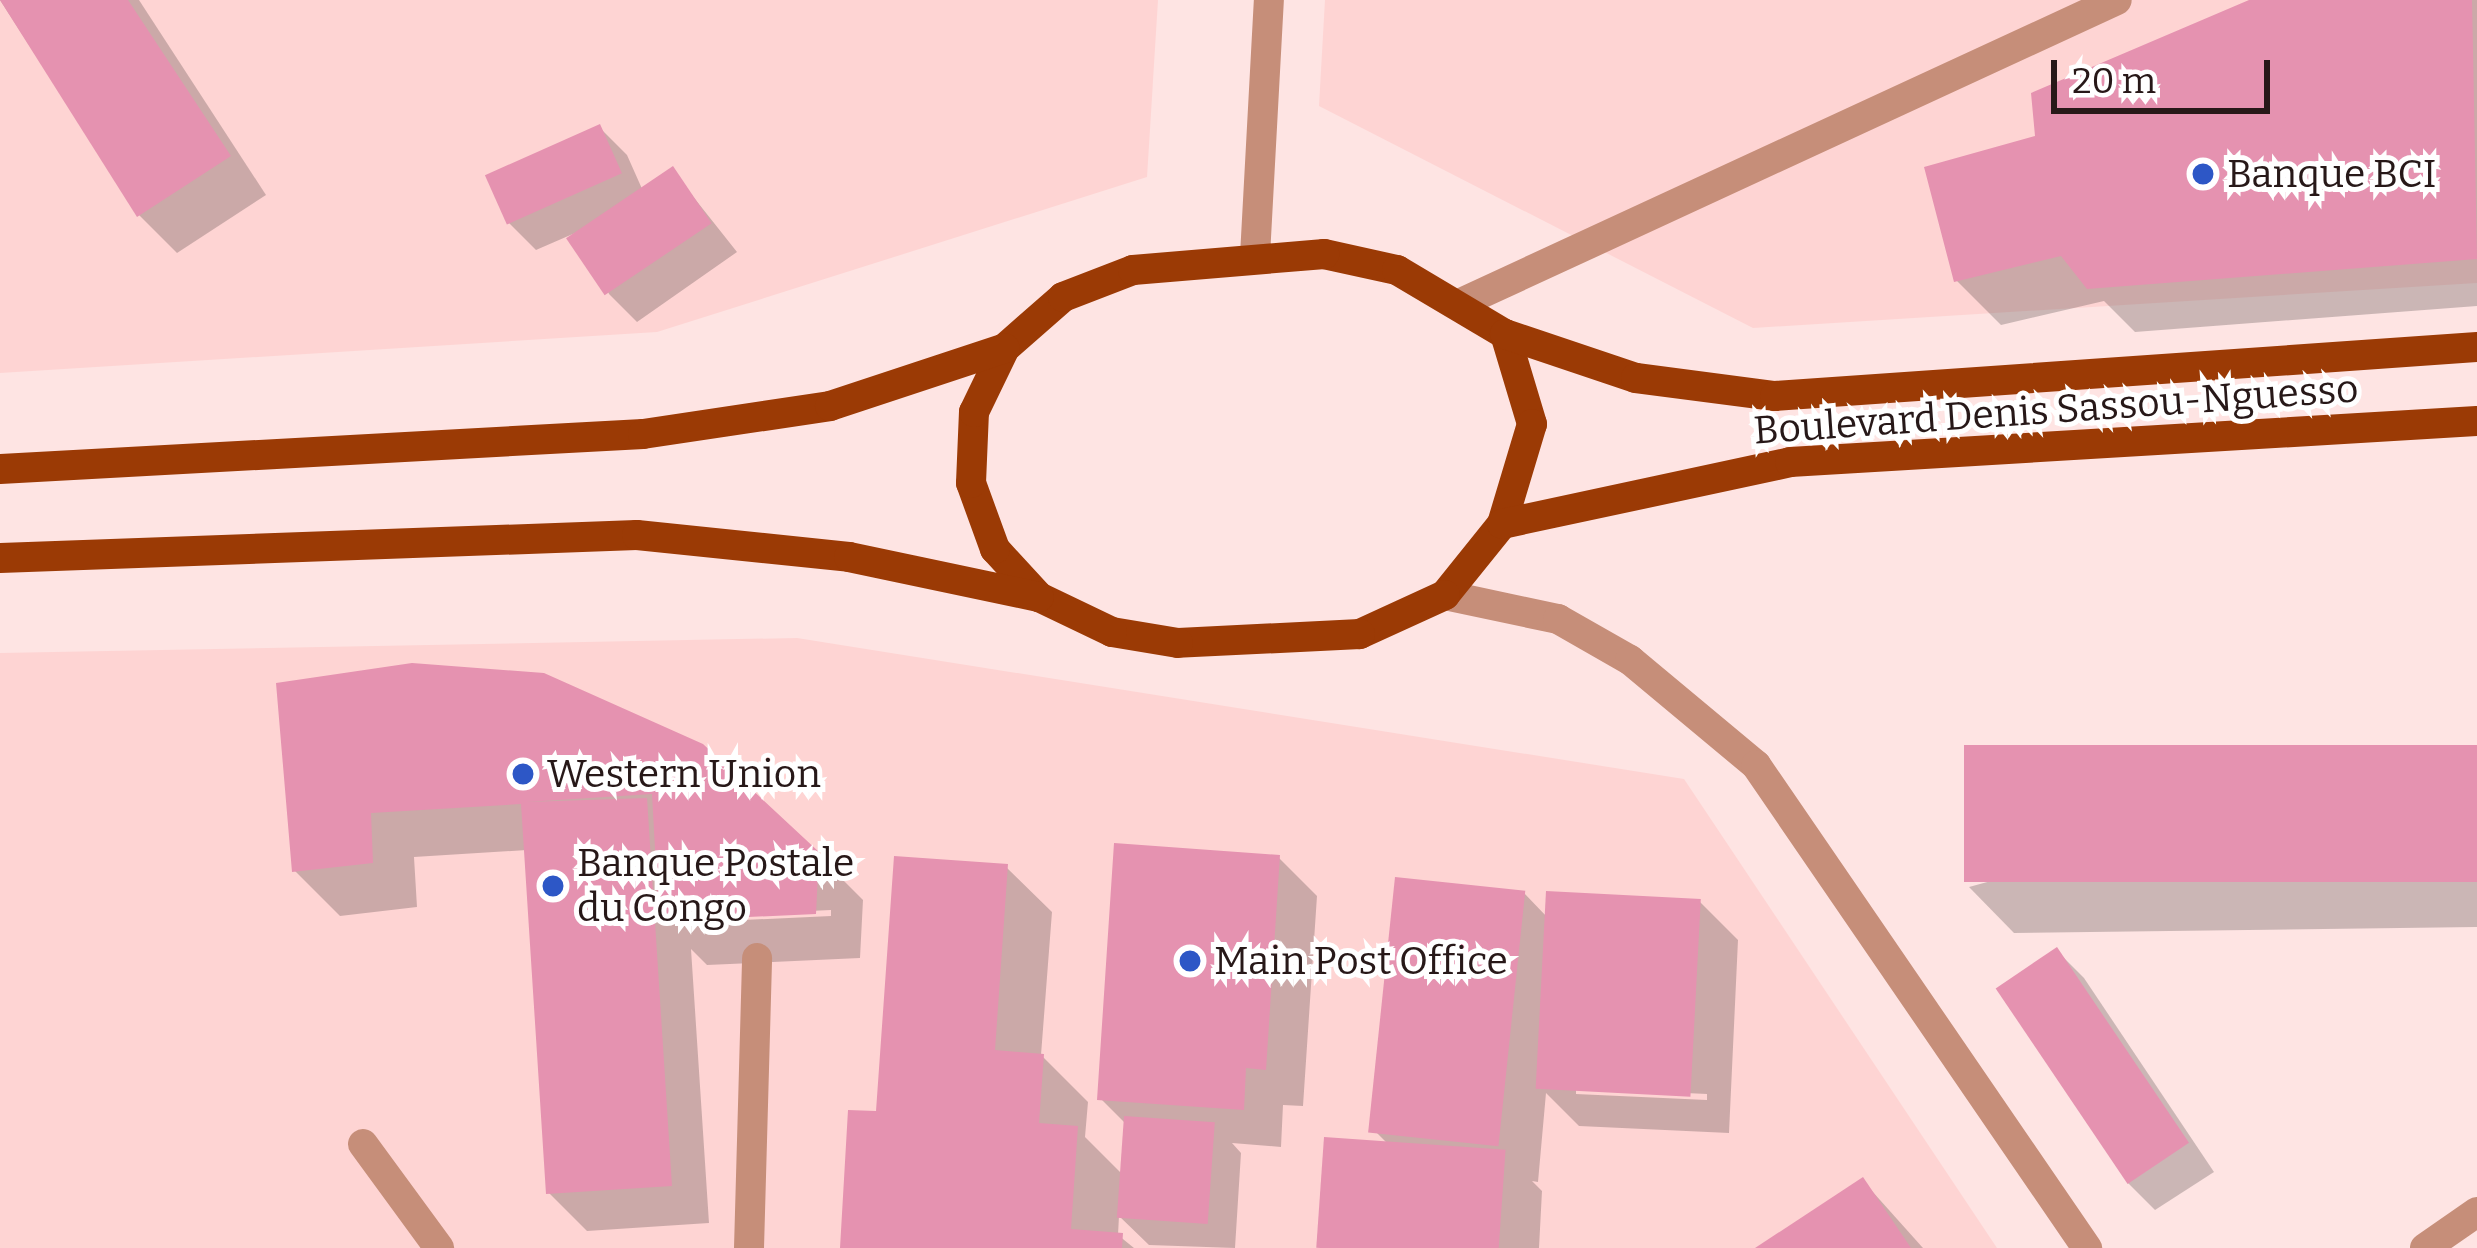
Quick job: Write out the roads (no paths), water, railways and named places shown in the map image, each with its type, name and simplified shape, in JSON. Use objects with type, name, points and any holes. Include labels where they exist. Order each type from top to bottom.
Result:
[{"type":"main road","name":"Boulevard Denis Sassou-Nguesso","points":[[1005,348],[1063,297],[1133,270],[1255,256],[1324,254],[1397,270],[1462,302],[1505,334],[1636,379],[1775,396],[2477,347]]},
{"type":"main road","points":[[0,558],[637,536],[849,556],[1039,597],[1112,632],[1178,643],[1360,634],[1444,595],[1502,524],[1532,424],[1505,334]]},
{"type":"main road","points":[[0,469],[643,434],[830,406],[1005,348]]},
{"type":"main road","points":[[1005,348],[974,412],[970,483],[995,549],[1039,597]]},
{"type":"main road","name":"Boulevard Denis Sassou-Nguesso","points":[[1502,524],[1790,462],[2477,421]]},
{"type":"street","points":[[1255,256],[1269,0]]},
{"type":"street","points":[[1462,302],[2117,0]]},
{"type":"street","points":[[1444,595],[1558,619],[1630,660],[1756,765],[2087,1248]]},
{"type":"street","points":[[749,1248],[757,958]]},
{"type":"street","points":[[363,1144],[439,1248]]},
{"type":"street","points":[[2425,1248],[2477,1212]]},
{"type":"place","name":"Banque BCI","points":[[2203,174]]},
{"type":"place","name":"Western Union","points":[[523,774]]},
{"type":"place","name":"Banque Postale du Congo","points":[[553,886]]},
{"type":"place","name":"Main Post Office","points":[[1190,961]]}]
